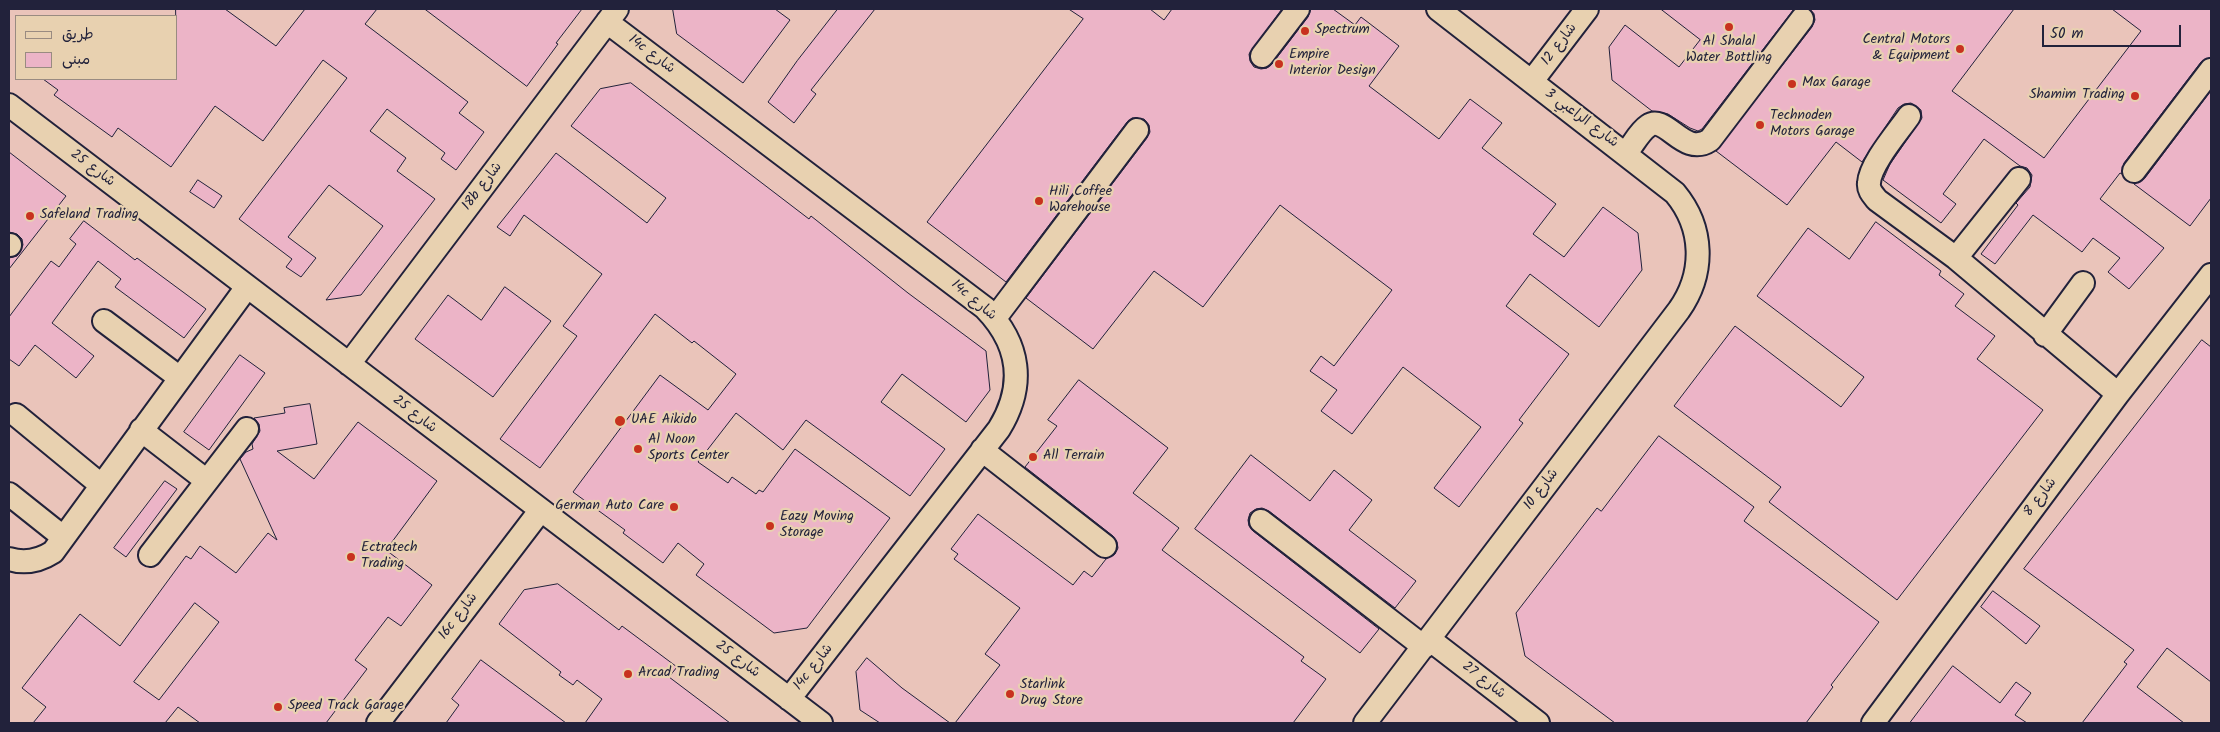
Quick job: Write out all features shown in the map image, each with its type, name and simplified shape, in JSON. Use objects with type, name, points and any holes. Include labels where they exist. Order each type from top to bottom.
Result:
[{"type":"street","points":[[1262,56],[1298,9]]},
{"type":"street","name":"شارع الراعبي 3","points":[[1438,9],[1666,185],[1683,202],[1694,224],[1698,248]]},
{"type":"street","name":"شارع 12","points":[[1532,81],[1587,9]]},
{"type":"street","name":"14c شارع","points":[[612,15],[984,308],[1004,330],[1012,351],[1017,373],[1016,388],[1007,416],[789,699]]},
{"type":"street","name":"18b شارع","points":[[349,364],[612,15]]},
{"type":"street","points":[[1626,154],[1646,128],[1653,124],[1661,124],[1692,144],[1698,145],[1710,140],[1802,19]]},
{"type":"street","points":[[2134,171],[2211,70]]},
{"type":"street","name":"شارع 25","points":[[9,105],[821,723]]},
{"type":"street","points":[[1909,116],[1877,163],[1869,183],[1870,190],[1877,200],[1956,258],[2118,394]]},
{"type":"street","points":[[995,318],[1137,130]]},
{"type":"street","points":[[1956,258],[2019,179]]},
{"type":"street","name":"شارع 10","points":[[1365,723],[1686,299],[1696,274],[1698,248]]},
{"type":"street","name":"شارع 8","points":[[1873,723],[2118,394],[2211,275]]},
{"type":"street","points":[[2045,334],[2083,283]]},
{"type":"street","points":[[9,559],[24,562],[40,559],[53,552],[246,287]]},
{"type":"street","points":[[104,321],[180,378]]},
{"type":"street","points":[[16,415],[101,485]]},
{"type":"street","points":[[150,555],[246,429]]},
{"type":"street","points":[[141,430],[207,481]]},
{"type":"street","points":[[982,450],[1105,546]]},
{"type":"street","points":[[9,494],[63,537]]},
{"type":"street","name":"16c شارع","points":[[378,723],[540,511]]},
{"type":"street","name":"شارع 27","points":[[1261,521],[1538,723]]},
{"type":"shaded area","points":[[9,9],[2211,9],[2211,723],[9,723]]},
{"type":"building","points":[[176,9],[225,9],[276,46],[305,9],[377,9],[365,24],[468,102],[459,113],[484,132],[456,170],[441,159],[445,153],[387,109],[370,131],[406,158],[397,171],[435,199],[361,295],[326,300],[383,226],[329,185],[288,237],[316,258],[301,277],[286,267],[292,259],[239,219],[347,78],[323,60],[263,141],[215,106],[171,167],[118,128],[112,137],[54,95],[58,90],[44,80],[178,80],[178,15],[176,15]]},
{"type":"building","points":[[425,9],[582,9],[527,86]]},
{"type":"building","points":[[673,9],[775,9],[790,20],[743,83],[677,34]]},
{"type":"building","points":[[838,9],[875,9],[811,90],[816,94],[794,123],[768,102]]},
{"type":"building","points":[[1069,9],[1150,9],[1164,20],[1172,9],[1282,9],[1249,54],[1250,61],[1254,67],[1261,69],[1267,68],[1272,64],[1308,17],[1311,9],[1333,9],[1355,25],[1361,17],[1399,46],[1369,86],[1439,139],[1470,99],[1502,123],[1482,148],[1556,204],[1533,234],[1564,257],[1603,207],[1638,233],[1642,270],[1599,327],[1530,274],[1506,306],[1569,354],[1519,420],[1523,423],[1459,507],[1434,488],[1481,427],[1403,367],[1352,434],[1321,411],[1337,390],[1310,371],[1321,356],[1334,366],[1392,290],[1280,205],[1203,307],[1154,271],[1093,349],[1026,298],[1147,138],[1150,132],[1149,125],[1144,119],[1132,118],[1127,122],[1006,282],[927,222],[1083,19]]},
{"type":"building","points":[[1661,9],[1794,9],[1702,129],[1698,131],[1668,114],[1652,111],[1612,80],[1609,47],[1625,25],[1679,67],[1700,40]]},
{"type":"building","points":[[1810,9],[2014,9],[1952,91],[2044,158],[2141,31],[2112,9],[2211,9],[2211,57],[2201,62],[2124,163],[2122,174],[2120,173],[2100,199],[2164,248],[2129,289],[2108,272],[2120,258],[2093,238],[2082,252],[2033,215],[1995,264],[1981,254],[2018,205],[2016,203],[2030,187],[2032,175],[2027,168],[2020,166],[1984,139],[1943,194],[1956,204],[1941,223],[1883,180],[1890,164],[1922,118],[1921,110],[1911,103],[1904,104],[1898,108],[1862,162],[1836,142],[1787,205],[1716,151],[1812,27],[1815,20],[1814,14]]},
{"type":"building","points":[[631,83],[809,219],[811,216],[908,293],[986,351],[990,390],[966,422],[902,374],[881,402],[945,449],[910,496],[806,420],[783,450],[736,413],[698,462],[728,483],[732,477],[756,494],[759,490],[763,492],[795,449],[890,518],[807,628],[774,633],[696,575],[704,564],[678,543],[663,563],[623,533],[625,530],[573,492],[660,375],[708,410],[736,374],[694,341],[692,343],[655,314],[540,468],[500,439],[577,336],[563,326],[602,274],[524,215],[510,236],[497,227],[556,153],[647,223],[666,198],[571,126],[600,89]]},
{"type":"building","points":[[2211,91],[2211,198],[2190,226],[2134,184],[2144,179]]},
{"type":"building","name":"Safeland Trading","points":[[9,152],[66,196],[9,269],[9,258],[17,256],[23,245],[22,239],[17,234],[9,232]]},
{"type":"building","points":[[198,180],[222,196],[214,208],[190,192]]},
{"type":"building","points":[[84,221],[135,260],[137,258],[206,309],[184,338],[115,287],[121,279],[98,261],[52,323],[94,356],[76,378],[35,345],[19,366],[9,359],[9,317],[51,261],[59,267],[76,244],[70,239]]},
{"type":"building","points":[[1876,222],[1941,271],[1939,275],[1964,294],[1955,306],[1995,336],[1977,359],[2043,410],[1897,600],[1769,502],[1781,487],[1674,406],[1735,326],[1841,407],[1864,377],[1757,296],[1808,228],[1849,259]]},
{"type":"building","points":[[505,287],[551,321],[493,397],[415,339],[448,295],[481,320]]},
{"type":"building","points":[[2202,340],[2211,347],[2211,682],[2167,648],[2137,687],[2184,723],[2082,723],[2127,664],[2124,662],[2134,650],[2024,569]]},
{"type":"building","points":[[240,355],[265,373],[209,450],[184,432]]},
{"type":"building","points":[[1079,380],[1168,448],[1133,493],[1179,528],[1162,550],[1304,657],[1301,661],[1326,679],[1293,723],[955,723],[1000,665],[985,654],[1020,608],[954,559],[958,554],[951,549],[978,514],[1073,585],[1084,571],[1092,577],[1106,559],[1115,554],[1118,548],[1113,536],[1025,467],[1057,426],[1048,420]]},
{"type":"building","points":[[310,404],[317,444],[277,451],[314,479],[358,422],[437,481],[386,550],[432,585],[401,626],[388,617],[355,660],[367,669],[326,723],[200,723],[178,707],[165,723],[33,723],[46,707],[22,688],[80,614],[120,646],[186,556],[191,559],[200,546],[236,573],[268,533],[277,540],[240,459],[246,452],[253,449],[252,444],[260,431],[259,424],[254,418],[285,413],[284,408]],"holes":[[[195,603],[219,622],[159,700],[134,682]]]},
{"type":"building","points":[[1659,436],[1754,507],[1744,521],[1879,622],[1831,685],[1833,687],[1806,723],[1615,723],[1525,656],[1516,613],[1597,508],[1601,511]]},
{"type":"building","points":[[1251,455],[1310,501],[1334,470],[1372,500],[1349,530],[1416,581],[1395,608],[1269,511],[1262,508],[1256,509],[1250,513],[1248,520],[1249,526],[1253,531],[1379,629],[1360,653],[1195,529]]},
{"type":"building","points":[[165,481],[177,489],[126,557],[114,548]]},
{"type":"building","points":[[558,584],[619,630],[622,626],[677,667],[669,677],[730,723],[585,723],[602,699],[577,680],[573,685],[559,675],[561,672],[499,624],[524,590]]},
{"type":"building","points":[[1993,591],[2040,626],[2026,644],[1981,607]]},
{"type":"building","points":[[867,658],[902,688],[950,723],[880,723],[860,710],[856,672]]},
{"type":"building","points":[[481,660],[566,723],[446,723],[459,705],[452,699]]},
{"type":"building","points":[[1953,666],[2000,703],[2016,682],[2031,693],[2015,715],[2027,723],[1910,723]]},
{"type":"place","name":"Al Shalal Water Bottling","points":[[1729,27]]},
{"type":"place","name":"Spectrum","points":[[1305,31]]},
{"type":"place","name":"Central Motors & Equipment","points":[[1960,49]]},
{"type":"place","name":"Empire Interior Design","points":[[1279,64]]},
{"type":"place","name":"Max Garage","points":[[1792,84]]},
{"type":"place","name":"Shamim Trading","points":[[2135,96]]},
{"type":"place","name":"Technoden Motors Garage","points":[[1760,125]]},
{"type":"place","name":"Hili Coffee Warehouse","points":[[1039,201]]},
{"type":"place","name":"Safeland Trading","points":[[30,216]]},
{"type":"place","name":"UAE Aikido","points":[[620,421]]},
{"type":"place","name":"Al Noon Sports Center","points":[[638,449]]},
{"type":"place","name":"All Terrain","points":[[1033,457]]},
{"type":"place","name":"German Auto Care","points":[[674,507]]},
{"type":"place","name":"Eazy Moving Storage","points":[[770,526]]},
{"type":"place","name":"Ectratech Trading","points":[[351,557]]},
{"type":"place","name":"Arcad Trading","points":[[628,674]]},
{"type":"place","name":"Starlink Drug Store","points":[[1010,694]]},
{"type":"place","name":"Speed Track Garage","points":[[278,707]]}]
